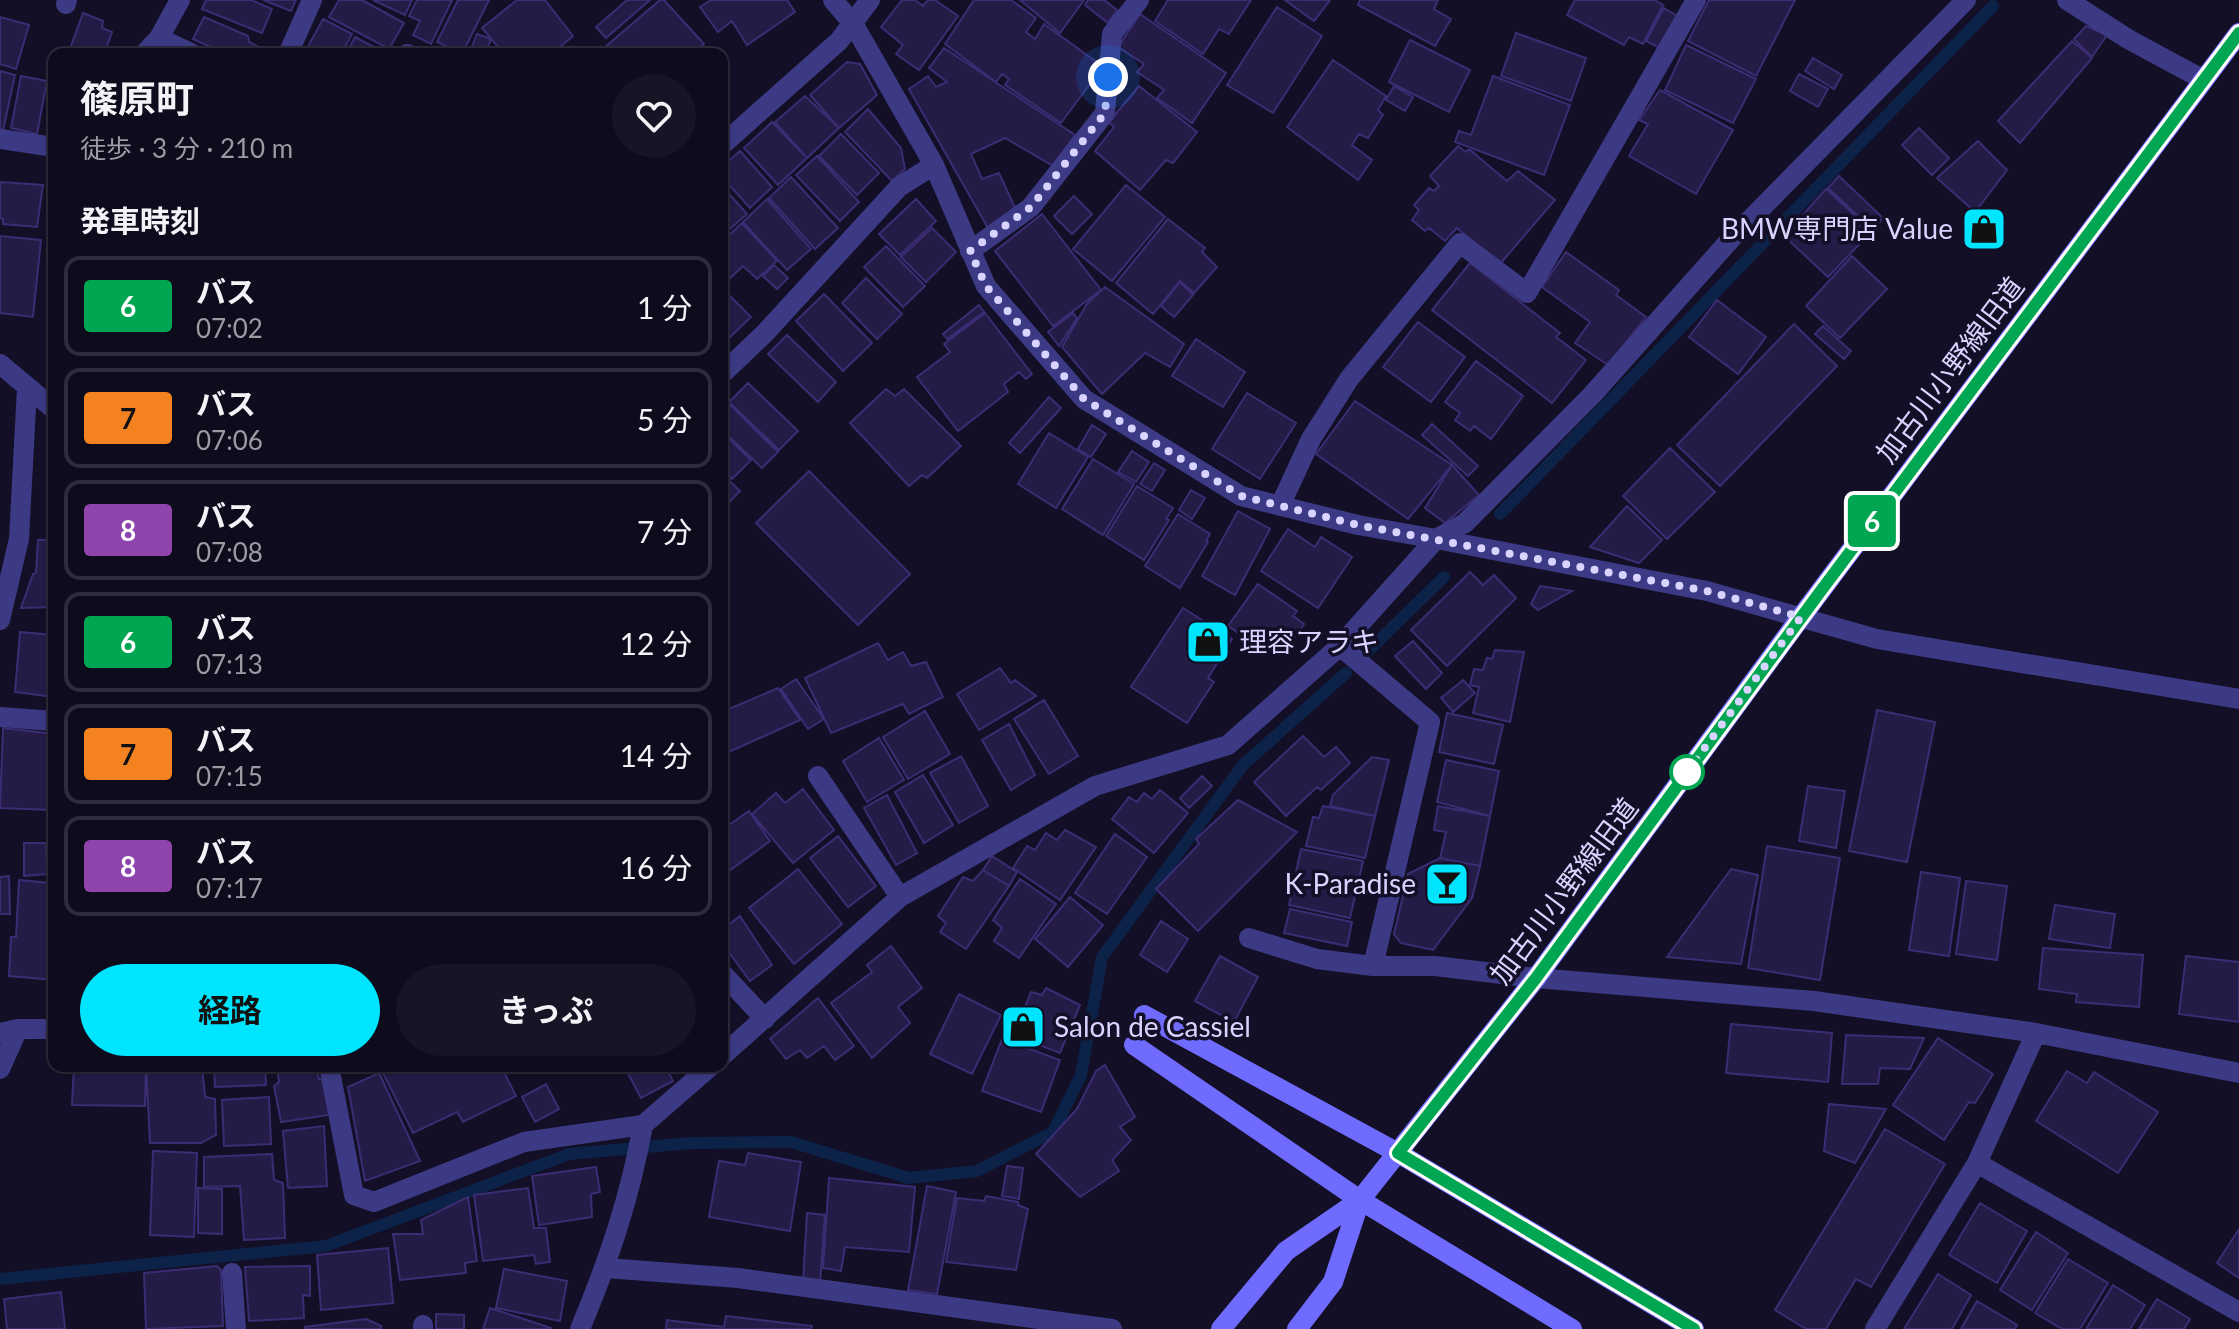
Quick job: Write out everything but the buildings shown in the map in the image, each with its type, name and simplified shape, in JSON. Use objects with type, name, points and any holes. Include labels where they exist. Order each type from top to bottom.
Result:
[{"type":"street","points":[[150,48],[159,38],[180,0]]},
{"type":"street","points":[[291,48],[312,0]]},
{"type":"street","points":[[833,0],[854,25],[934,165],[986,286],[1084,399],[1241,496],[1358,525],[1707,591],[1877,639],[2239,699]]},
{"type":"street","points":[[728,140],[839,41],[870,0]]},
{"type":"street","points":[[970,251],[1031,207],[1105,113],[1112,34],[1139,0]]},
{"type":"street","points":[[1280,506],[1311,439],[1349,379],[1460,243],[1527,293],[1696,0]]},
{"type":"street","points":[[728,1051],[900,897],[1095,786],[1228,745],[1340,646],[1436,539],[1465,523],[1582,406],[1730,240],[1966,0]]},
{"type":"street","points":[[2067,0],[2128,39],[2202,79]]},
{"type":"street","name":"加古川小野線旧道","points":[[1221,1329],[1286,1251],[1360,1200],[1536,978],[1801,617],[2239,33]]},
{"type":"street","points":[[159,38],[180,48]]},
{"type":"street","points":[[0,139],[48,146]]},
{"type":"street","points":[[728,368],[765,333],[899,187],[934,165]]},
{"type":"street","points":[[0,364],[48,404]]},
{"type":"street","points":[[1,609],[19,539],[27,388]]},
{"type":"street","points":[[1340,646],[1430,722],[1373,966]]},
{"type":"street","points":[[0,717],[48,721]]},
{"type":"street","points":[[818,776],[900,897]]},
{"type":"street","points":[[1249,938],[1317,959],[1373,966],[1435,966],[1536,978],[1814,1001],[2036,1033],[2239,1073]]},
{"type":"street","points":[[728,979],[765,1019]]},
{"type":"street","points":[[1144,1015],[1398,1153],[1694,1329]]},
{"type":"street","points":[[0,1069],[9,1031],[48,1029]]},
{"type":"street","points":[[1875,1329],[1977,1163],[2036,1033]]},
{"type":"street","points":[[1134,1045],[1360,1200],[1572,1329]]},
{"type":"street","points":[[330,1072],[354,1195],[374,1202],[524,1142],[643,1125],[704,1072]]},
{"type":"street","points":[[580,1329],[606,1268],[634,1180],[643,1125]]},
{"type":"street","points":[[1977,1163],[2239,1312]]},
{"type":"street","name":"加古川小野線旧道","points":[[1297,1329],[1333,1282],[1360,1200]]},
{"type":"street","points":[[606,1268],[738,1278],[1112,1329]]},
{"type":"street","points":[[232,1273],[236,1329]]},
{"type":"waterway","points":[[1500,514],[1993,6]]},
{"type":"waterway","points":[[1367,652],[1444,577]]},
{"type":"waterway","points":[[0,1279],[326,1246],[569,1154],[690,1143],[791,1142],[909,1178],[977,1171],[1053,1132],[1081,1075],[1102,957],[1243,765],[1346,673]]},
{"type":"bus line","name":"6","points":[[1694,1329],[1398,1153],[1536,978],[1820,592],[2239,33]]},
{"type":"place","name":"BMW専門店 Value","points":[[1984,229]]},
{"type":"place","name":"理容アラキ","points":[[1208,642]]},
{"type":"place","name":"K-Paradise","points":[[1447,884]]},
{"type":"place","name":"Salon de Cassiel","points":[[1023,1027]]},
{"type":"route","points":[[1108,77],[1105,113],[1031,207],[970,251],[986,286],[1084,399],[1241,496],[1358,525],[1707,591],[1801,617],[1687,772]]}]
